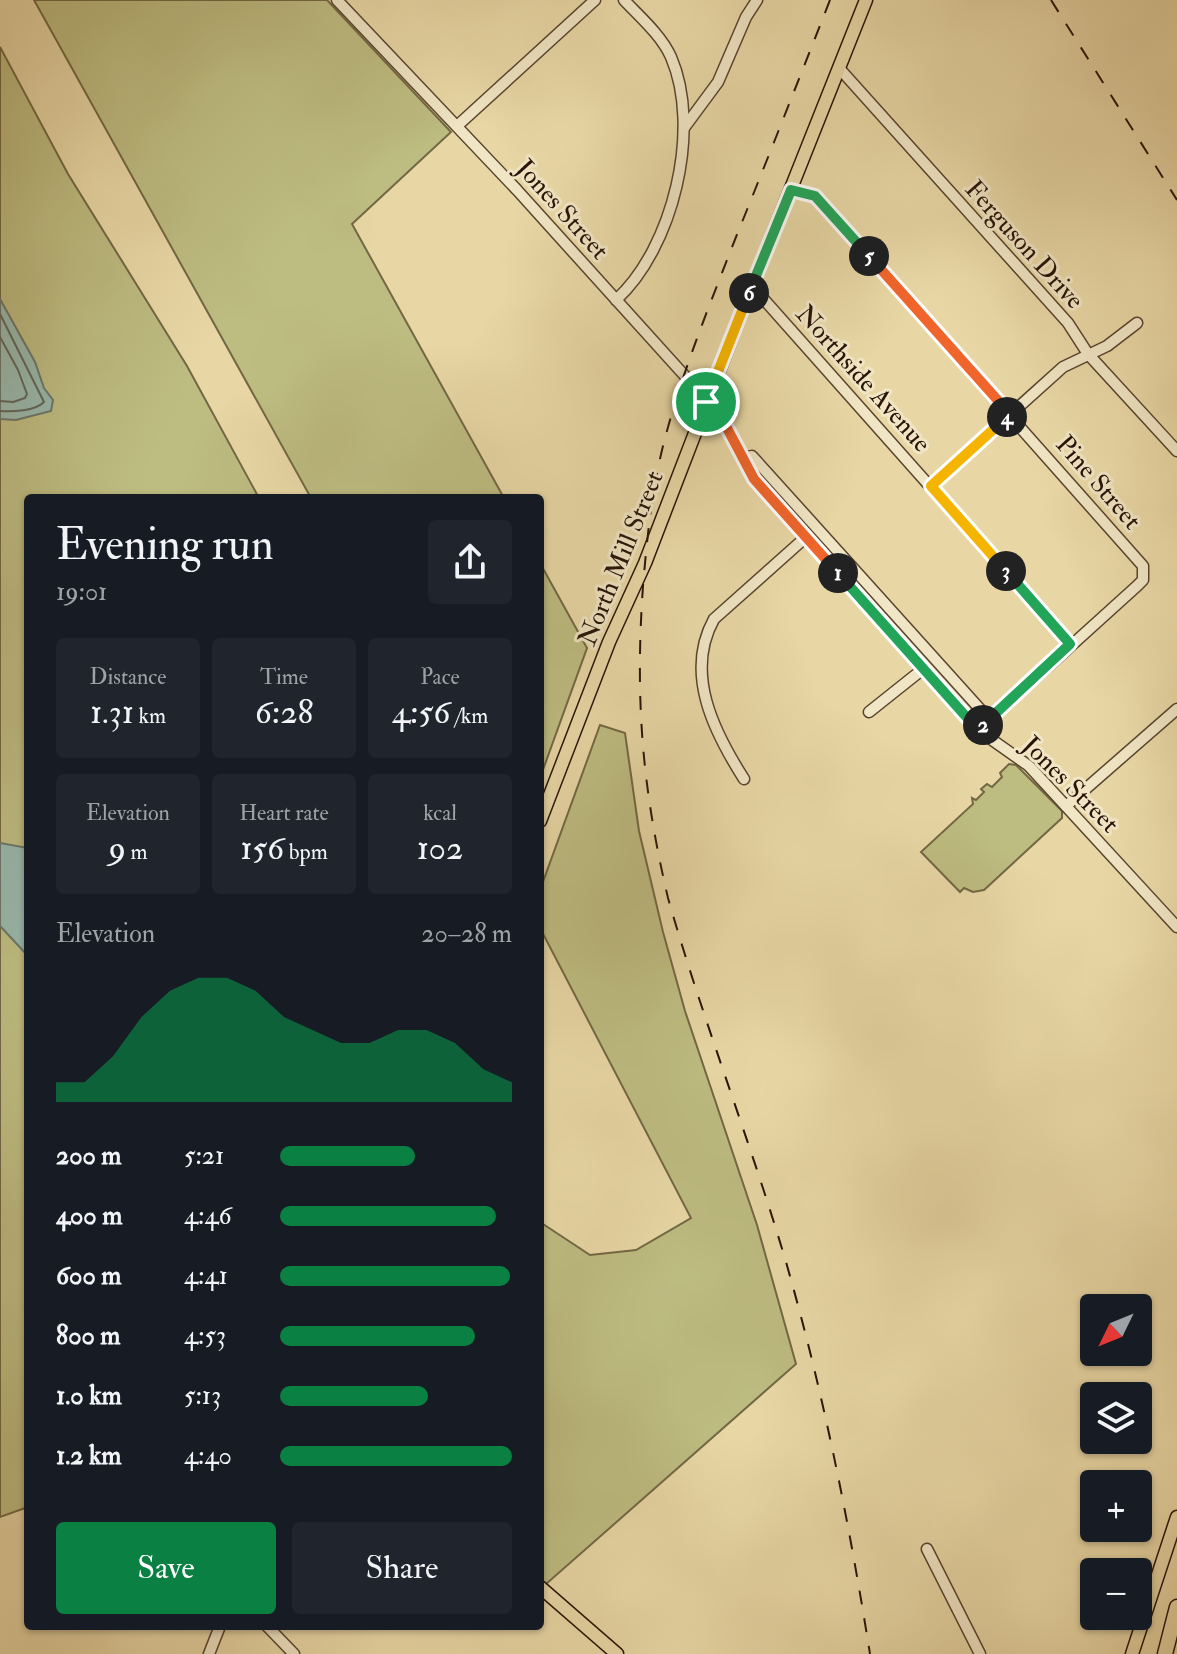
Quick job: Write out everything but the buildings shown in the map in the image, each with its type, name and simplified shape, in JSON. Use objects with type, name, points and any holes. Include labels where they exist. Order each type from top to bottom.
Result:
[{"type":"highway","points":[[1165,1654],[1177,1607]]},
{"type":"highway","points":[[1174,1654],[1177,1644]]},
{"type":"main road","name":"North Mill Street","points":[[544,811],[609,642],[645,563],[866,0]]},
{"type":"main road","points":[[1132,1654],[1177,1517]]},
{"type":"main road","points":[[544,1590],[617,1654]]},
{"type":"street","name":"Jones Street","points":[[337,0],[457,126],[694,386],[727,428],[754,479],[978,730],[1029,766],[1177,927]]},
{"type":"street","points":[[457,126],[595,0]]},
{"type":"street","points":[[616,300],[637,276],[670,206],[681,173],[684,128],[683,106],[672,60],[663,43],[624,0]]},
{"type":"street","points":[[684,128],[718,82],[746,17],[757,0]]},
{"type":"street","name":"Ferguson Drive","points":[[839,68],[1068,323],[1088,354],[1177,451]]},
{"type":"street","name":"Pine Street","points":[[791,190],[815,196],[1143,566],[1143,580],[1070,644]]},
{"type":"street","name":"Northside Avenue","points":[[752,286],[1070,644]]},
{"type":"street","points":[[931,486],[1063,367],[1107,346],[1137,323]]},
{"type":"street","name":"Jones Street","points":[[742,458],[752,456],[989,719]]},
{"type":"street","points":[[744,779],[716,732],[707,707],[701,669],[707,632],[714,619],[806,537]]},
{"type":"street","points":[[978,730],[1070,644]]},
{"type":"street","points":[[869,712],[923,669]]},
{"type":"street","points":[[1066,806],[1177,709]]},
{"type":"street","points":[[927,1549],[980,1654]]},
{"type":"street","points":[[209,1654],[218,1630]]},
{"type":"street","points":[[271,1630],[294,1654]]},
{"type":"shaded area","points":[[34,0],[327,0],[451,132],[352,224],[502,494],[309,494]]},
{"type":"shaded area","points":[[0,47],[68,174],[187,366],[257,494],[24,494],[24,1508],[0,1517]]},
{"type":"shaded area","points":[[544,570],[587,648],[544,767]]},
{"type":"shaded area","points":[[600,725],[625,733],[639,831],[663,932],[685,1011],[757,1225],[796,1364],[545,1585],[544,1225],[590,1255],[636,1250],[691,1218],[544,936],[544,879]]},
{"type":"shaded area","points":[[1009,764],[1016,765],[1062,811],[1062,818],[984,890],[973,892],[964,888],[960,892],[921,852],[973,804],[972,798],[976,800],[984,792],[981,789],[987,784],[992,787],[1002,777],[1000,773]]},
{"type":"water","points":[[0,299],[53,400],[51,411],[16,420],[0,419]]},
{"type":"water","points":[[0,843],[24,847],[24,952],[0,926]]},
{"type":"railway","points":[[830,0],[707,313],[664,442],[648,532],[640,667],[647,781],[668,898],[772,1216],[799,1310],[834,1457],[870,1654]]},
{"type":"railway","points":[[1051,0],[1177,200]]},
{"type":"route","points":[[791,190],[815,196],[1010,414],[931,486],[1070,644],[978,730],[754,479],[727,428],[706,402],[791,190]]}]
